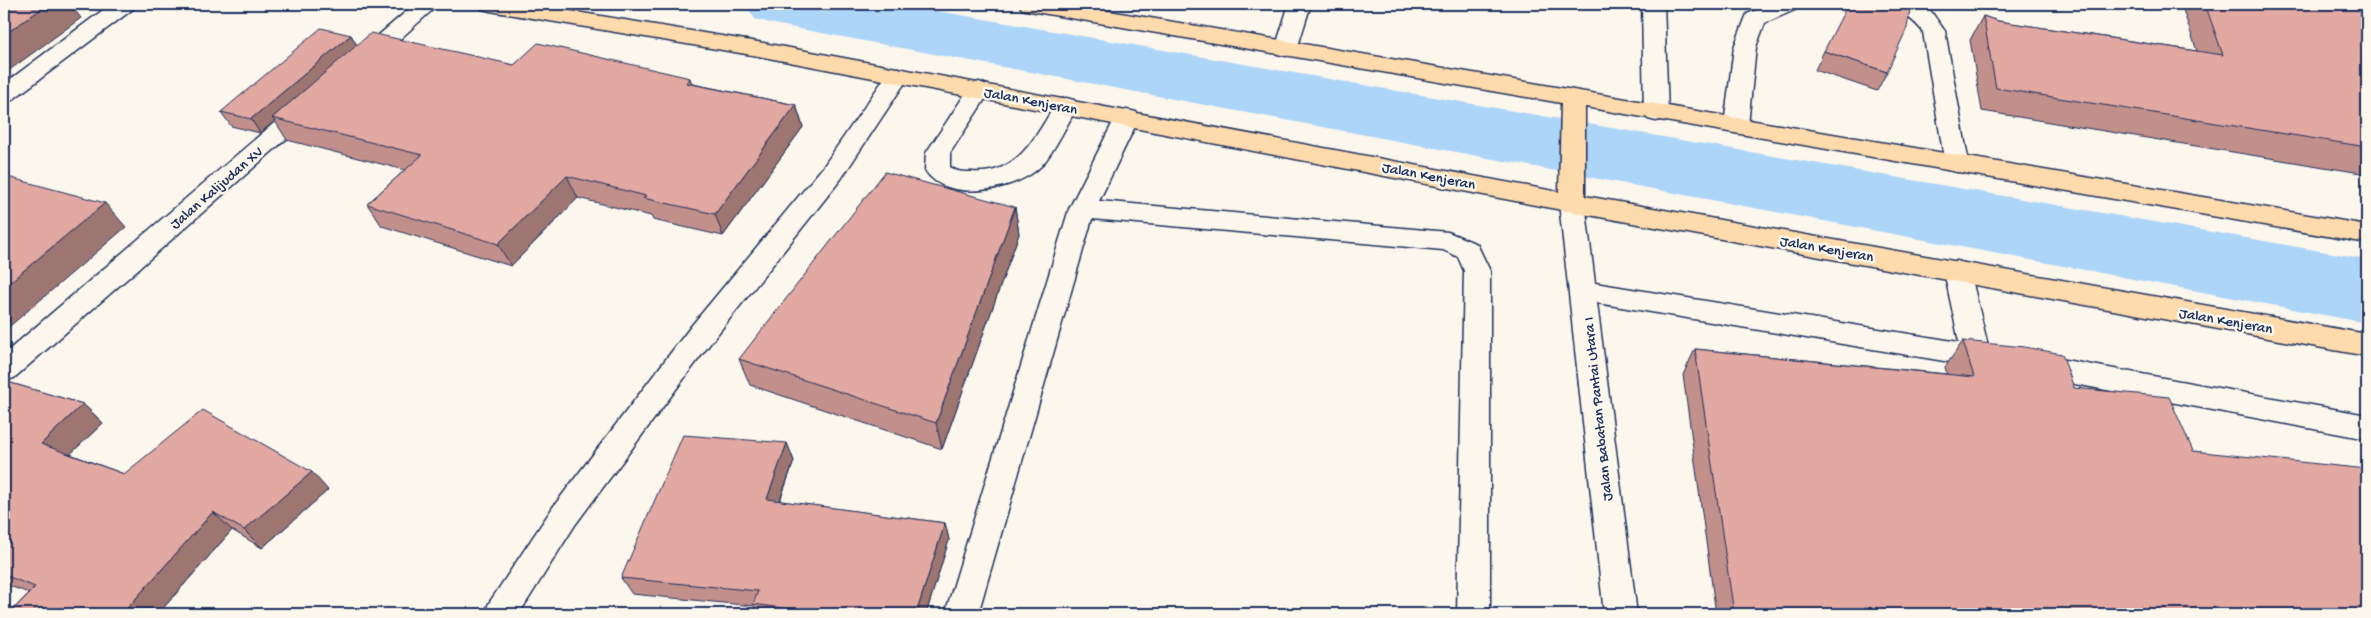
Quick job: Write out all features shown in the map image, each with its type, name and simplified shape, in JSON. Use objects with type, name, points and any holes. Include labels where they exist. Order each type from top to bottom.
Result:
[{"type":"main road","name":"Jalan Kenjeran","points":[[490,4],[898,75],[2367,345]]},
{"type":"main road","points":[[1030,4],[1286,48],[1572,102],[1736,125],[2367,234]]},
{"type":"main road","points":[[1572,102],[1572,200]]},
{"type":"street","points":[[4,94],[125,4]]},
{"type":"street","name":"Jalan Kalijudan XV","points":[[4,370],[428,4]]},
{"type":"street","points":[[1286,48],[1300,4]]},
{"type":"street","points":[[1653,4],[1656,113]]},
{"type":"street","points":[[1736,125],[1744,47],[1755,19],[1789,4]]},
{"type":"street","points":[[1905,4],[1922,15],[1934,31],[1957,164]]},
{"type":"street","points":[[501,614],[570,508],[702,332],[832,173],[898,75]]},
{"type":"street","points":[[979,90],[938,153],[938,170],[948,179],[986,182],[1012,174],[1033,160],[1066,106]]},
{"type":"street","points":[[961,614],[1082,209],[1127,118]]},
{"type":"street","name":"Jalan Babatan Pantai Utara I","points":[[1572,200],[1620,614]]},
{"type":"street","points":[[1082,209],[1448,241],[1468,251],[1477,271],[1474,614]]},
{"type":"street","points":[[1957,271],[1976,355]]},
{"type":"street","points":[[1584,291],[1976,355],[2367,427]]},
{"type":"building","points":[[4,4],[48,4],[4,35]]},
{"type":"building","points":[[1848,4],[1911,4],[1907,28],[1887,72],[1824,51]]},
{"type":"building","points":[[2205,4],[2367,4],[2367,147],[1996,88],[1983,16],[1998,21],[2223,55]]},
{"type":"building","points":[[321,28],[351,35],[251,119],[221,112]]},
{"type":"building","points":[[371,33],[514,65],[538,43],[690,78],[686,83],[796,105],[715,214],[643,198],[646,196],[567,176],[498,244],[367,204],[422,155],[272,118]]},
{"type":"building","points":[[885,172],[1015,207],[936,423],[739,359]]},
{"type":"building","points":[[4,176],[105,203],[4,287]]},
{"type":"building","points":[[1963,341],[2024,347],[2062,354],[2074,388],[2169,397],[2193,451],[2367,469],[2367,614],[1734,614],[1695,349],[1974,377]]},
{"type":"building","points":[[4,381],[83,404],[41,444],[124,474],[203,410],[312,472],[244,530],[213,512],[122,614],[9,614],[35,587],[4,575]]},
{"type":"building","points":[[683,435],[787,443],[767,499],[945,523],[916,614],[824,614],[753,604],[758,591],[621,578]]},
{"type":"waterway","points":[[779,4],[2367,291]]}]
